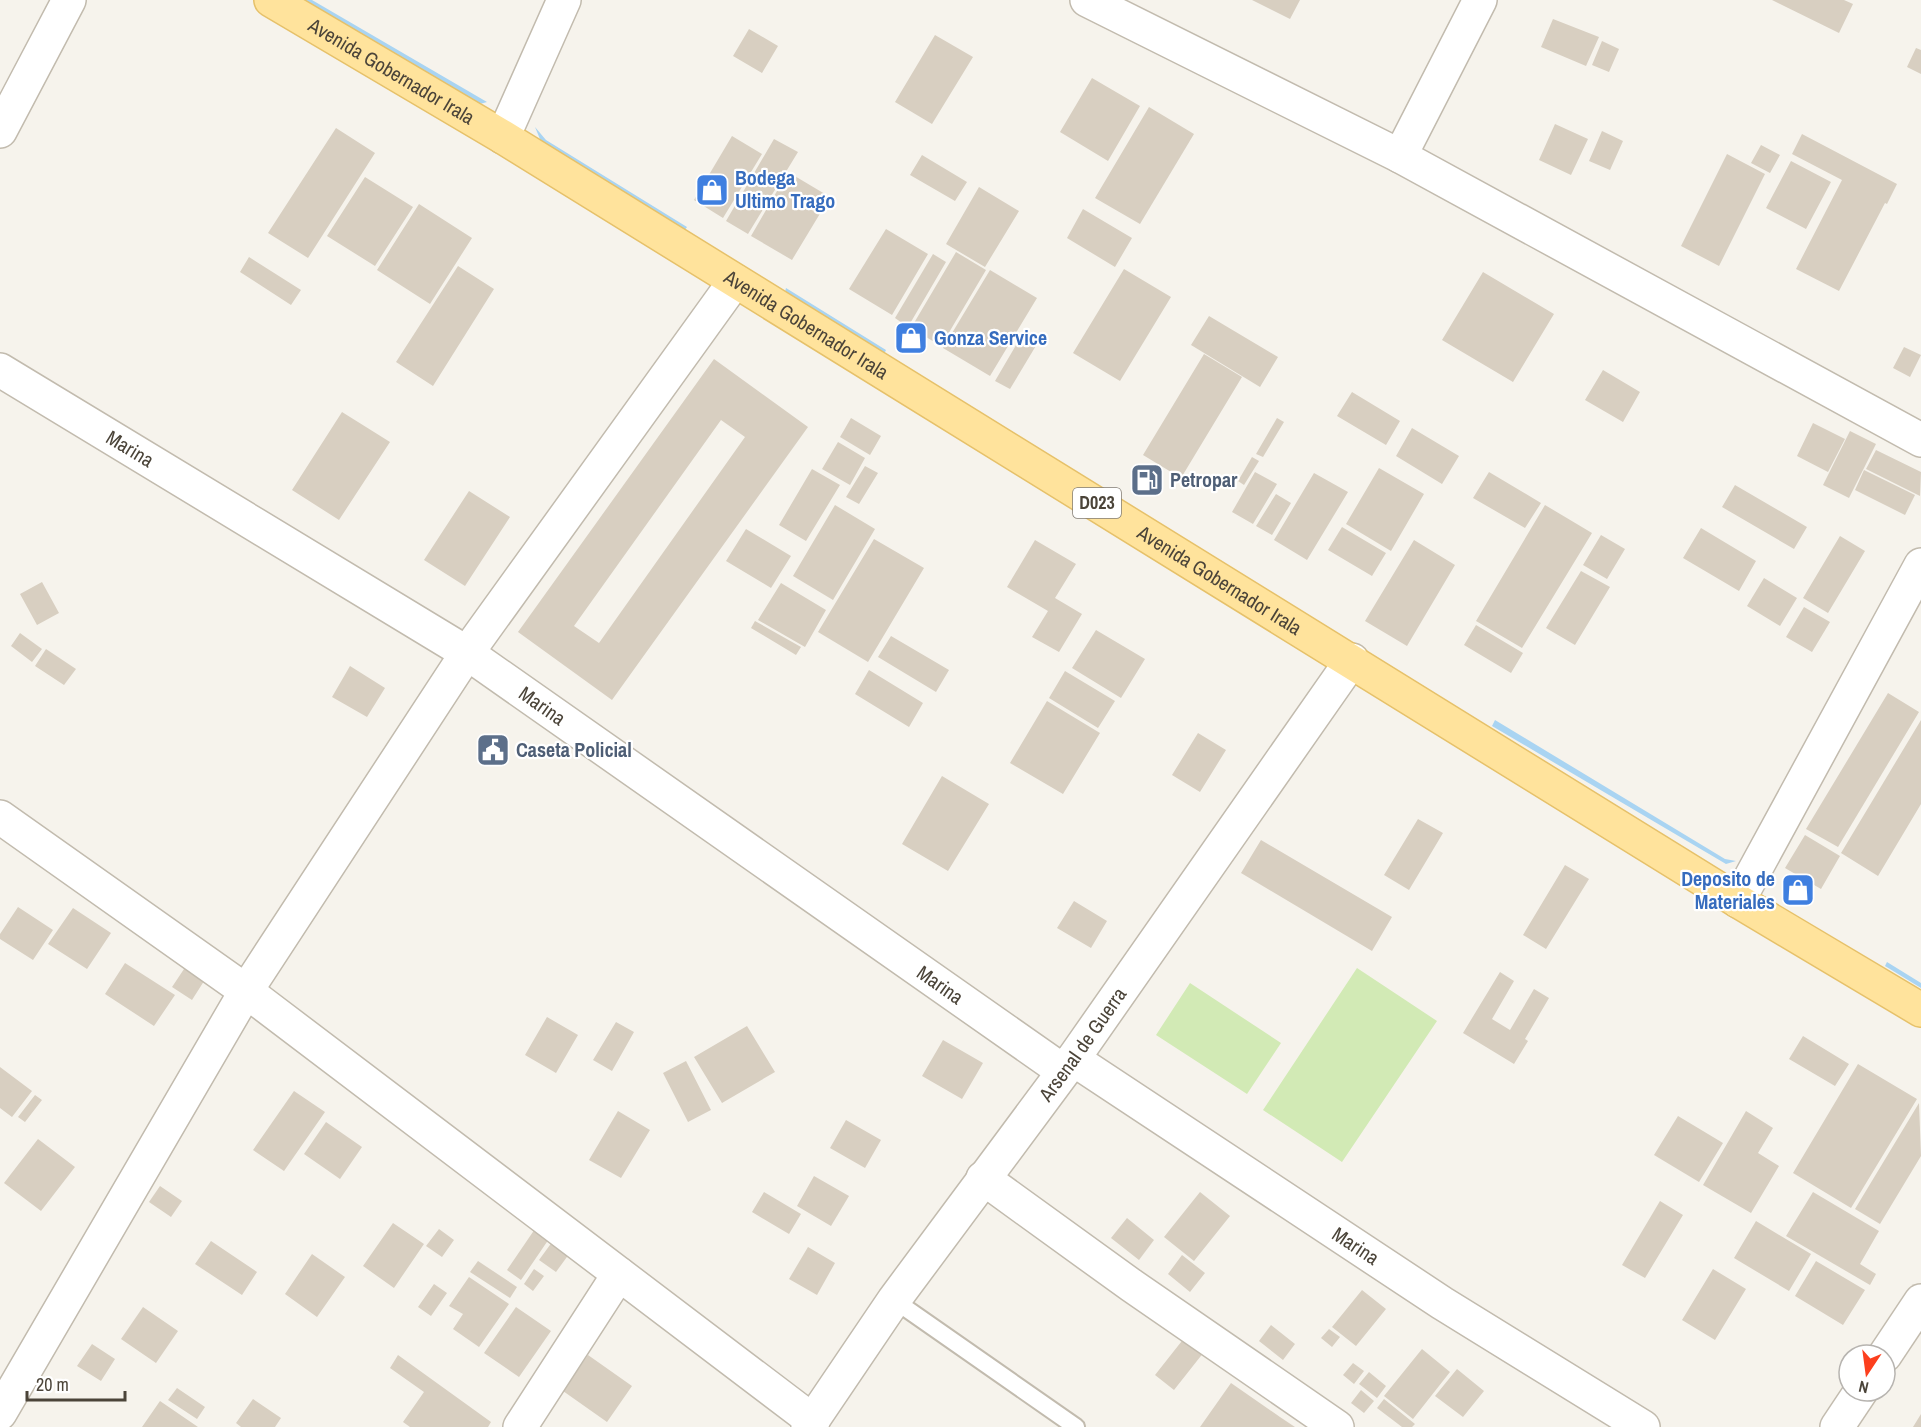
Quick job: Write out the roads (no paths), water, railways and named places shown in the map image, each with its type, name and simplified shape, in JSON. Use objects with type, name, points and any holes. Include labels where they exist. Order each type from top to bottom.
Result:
[{"type":"main road","name":"Avenida Gobernador Irala","points":[[271,0],[503,138],[1352,660],[1738,901],[1921,1010]]},
{"type":"street","points":[[0,131],[69,0]]},
{"type":"street","points":[[503,138],[564,0]]},
{"type":"street","points":[[1087,0],[1400,156],[1921,440]]},
{"type":"street","points":[[1400,156],[1480,0]]},
{"type":"street","points":[[0,1413],[246,990],[467,653],[735,281]]},
{"type":"street","name":"Marina","points":[[0,370],[467,653],[1068,1065],[1442,1303],[1642,1427]]},
{"type":"street","points":[[1738,901],[1921,565]]},
{"type":"street","name":"Arsenal de Guerra","points":[[810,1424],[894,1300],[1068,1065],[1352,660]]},
{"type":"street","points":[[0,817],[246,990],[619,1274],[810,1424]]},
{"type":"street","points":[[983,1178],[1131,1285],[1336,1427]]},
{"type":"street","points":[[520,1427],[619,1274]]},
{"type":"street","points":[[1893,1343],[1921,1300]]},
{"type":"street","points":[[1837,1427],[1853,1403]]},
{"type":"lane","points":[[894,1300],[1076,1427]]},
{"type":"water","points":[[304,0],[312,0],[487,102],[480,104]]},
{"type":"water","points":[[535,127],[546,140],[687,227],[685,230],[542,144]]},
{"type":"water","points":[[786,288],[886,350],[884,354],[785,292]]},
{"type":"water","points":[[1495,720],[1725,859],[1736,861],[1726,864],[1492,726]]},
{"type":"water","points":[[1887,962],[1921,983],[1921,988],[1885,966]]},
{"type":"place","name":"Bodega Ultimo Trago","points":[[712,190]]},
{"type":"place","name":"Gonza Service","points":[[911,338]]},
{"type":"place","name":"Petropar","points":[[1147,480]]},
{"type":"place","name":"Caseta Policial","points":[[493,750]]},
{"type":"place","name":"Deposito de Materiales","points":[[1798,890]]}]
